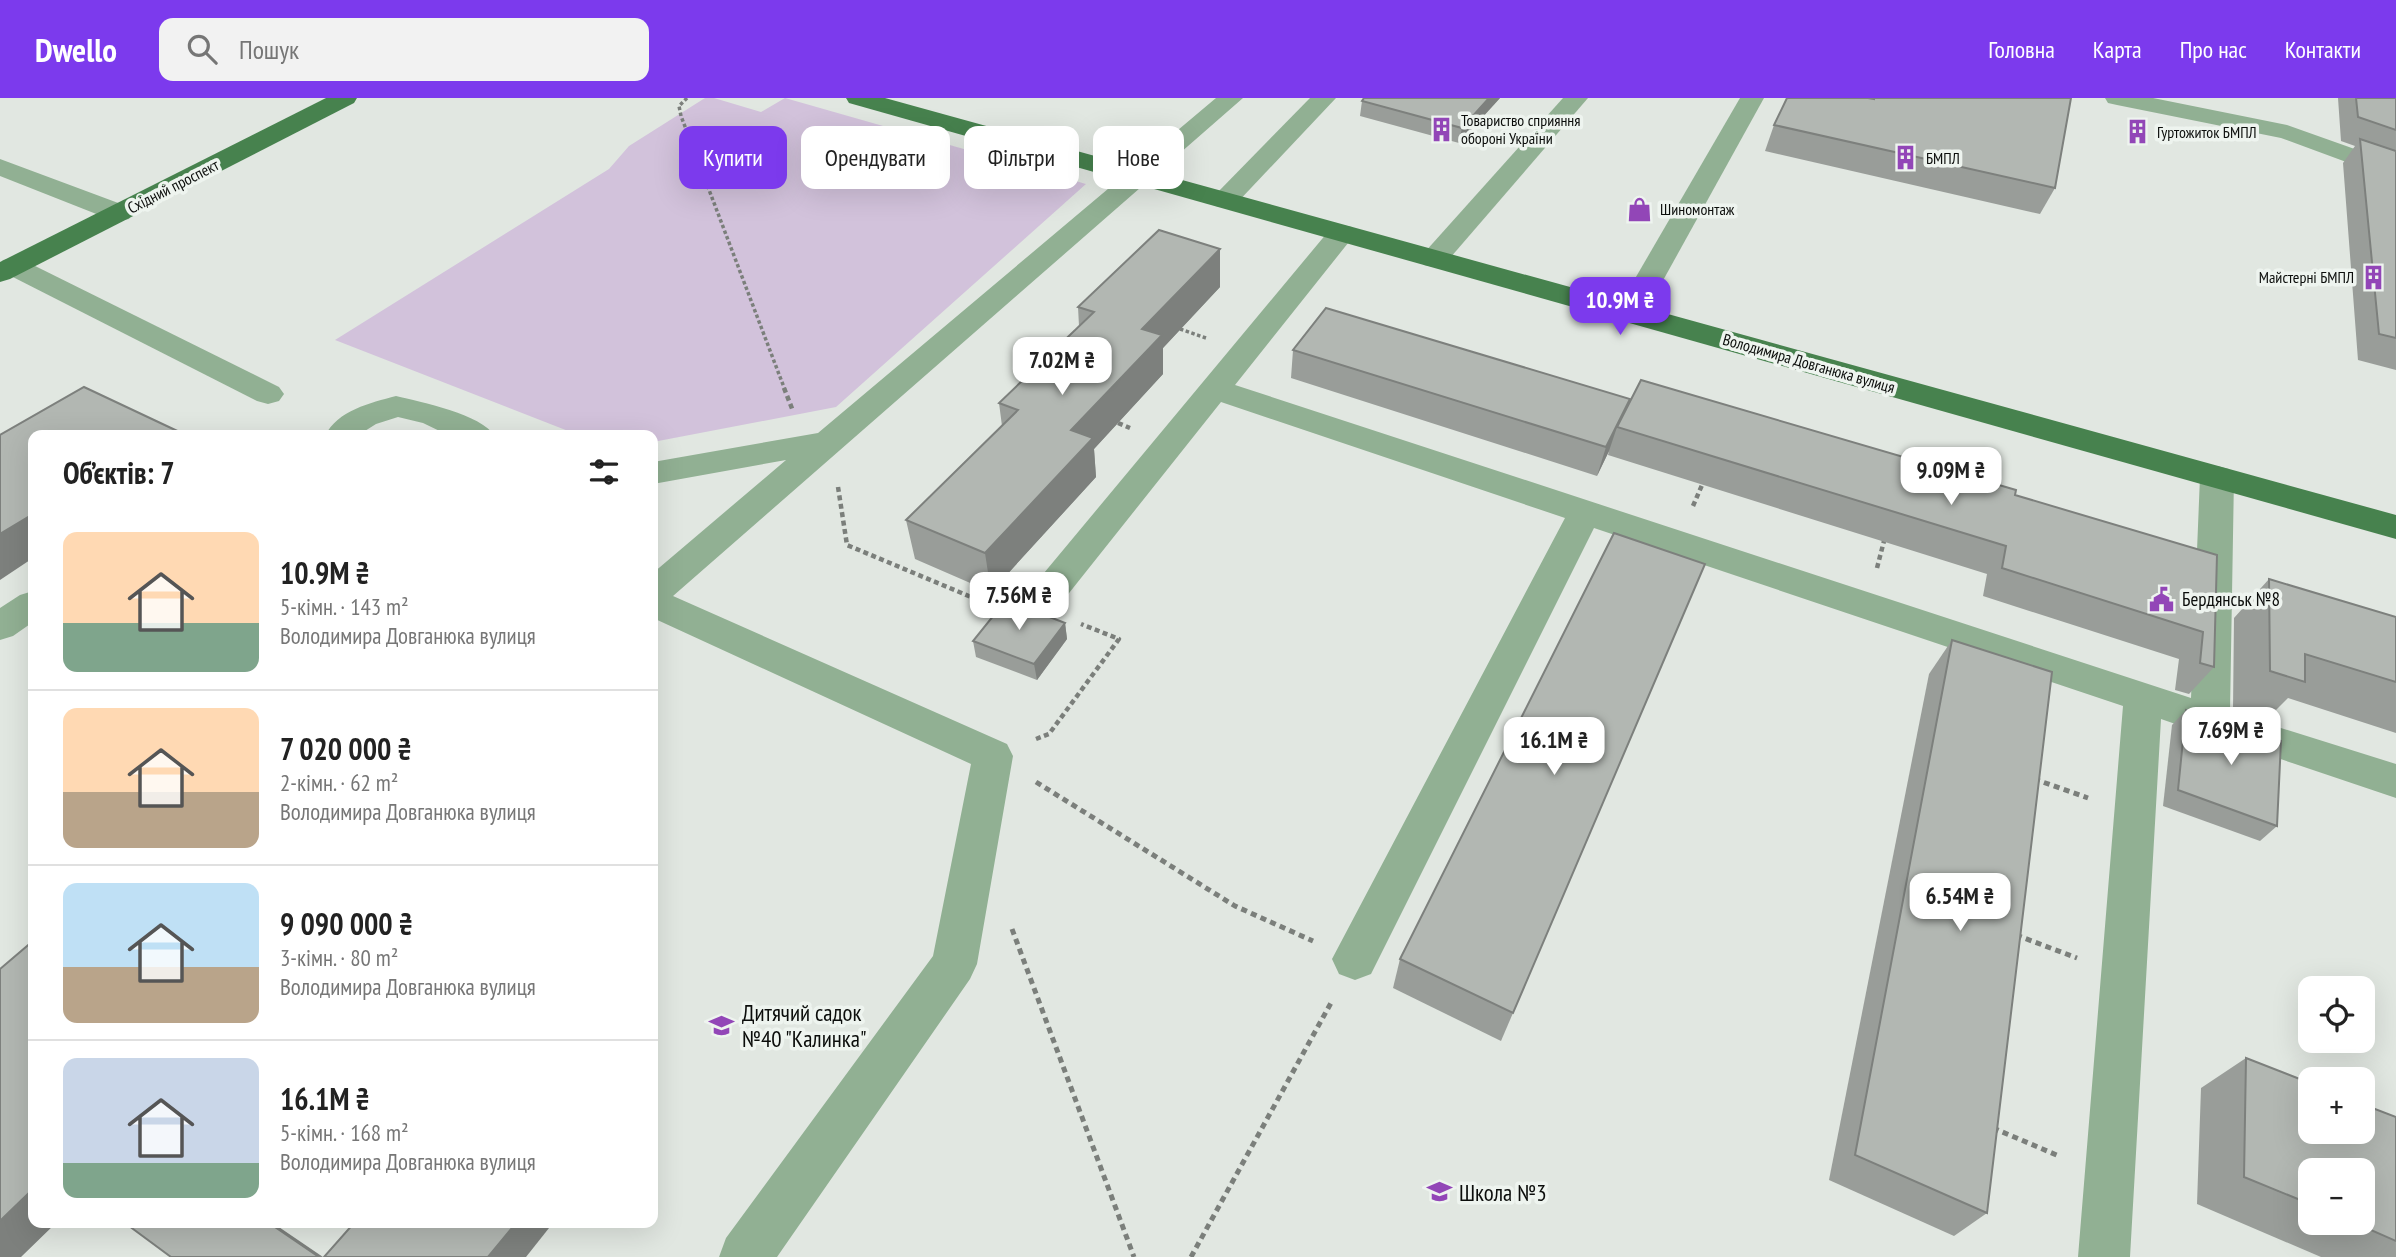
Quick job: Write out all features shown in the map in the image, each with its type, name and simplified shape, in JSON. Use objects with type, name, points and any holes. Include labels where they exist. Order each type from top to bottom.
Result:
[{"type":"main road","name":"Східний проспект","points":[[6,270],[345,98]]},
{"type":"main road","name":"Володимира Довганюка вулиця","points":[[858,98],[1093,163]]},
{"type":"main road","name":"Володимира Довганюка вулиця","points":[[1184,189],[2396,527]]},
{"type":"lane","points":[[1184,140],[1231,98]]},
{"type":"lane","points":[[1225,200],[1324,98]]},
{"type":"lane","points":[[1434,259],[1576,98]]},
{"type":"lane","points":[[2117,98],[2287,132],[2385,168]]},
{"type":"lane","points":[[1630,313],[1749,99]]},
{"type":"lane","points":[[0,167],[119,213]]},
{"type":"lane","points":[[658,589],[1124,189]]},
{"type":"lane","points":[[1037,607],[1342,233]]},
{"type":"lane","points":[[6,270],[268,394]]},
{"type":"lane","points":[[1214,389],[2396,781]]},
{"type":"lane","points":[[344,430],[365,416],[396,406],[434,416],[466,430]]},
{"type":"lane","points":[[658,472],[831,442]]},
{"type":"lane","points":[[2210,720],[2217,477]]},
{"type":"lane","points":[[1355,959],[1585,512]]},
{"type":"lane","points":[[658,605],[993,756],[954,964],[745,1257]]},
{"type":"lane","points":[[0,626],[28,607]]},
{"type":"lane","points":[[2104,1257],[2143,698]]},
{"type":"path","points":[[687,98],[679,106],[681,116],[797,422],[831,442],[847,545],[995,607],[1037,607],[1119,639],[1049,734],[993,756]]},
{"type":"path","points":[[993,756],[1235,906],[1355,959],[1191,1257]]},
{"type":"path","points":[[2030,778],[2135,815]]},
{"type":"path","points":[[1011,926],[1134,1257]]},
{"type":"path","points":[[2009,932],[2124,976]]},
{"type":"path","points":[[1983,1124],[2109,1178]]},
{"type":"shaded area","points":[[705,98],[714,98],[761,112],[785,98],[883,126],[801,126],[801,189],[950,189],[950,145],[964,149],[964,189],[1079,189],[1079,182],[1086,184],[836,407],[658,441],[658,430],[566,430],[335,340],[609,169],[629,146]]},
{"type":"building","points":[[1364,98],[1489,98],[1462,128],[1362,101]]},
{"type":"building","points":[[1787,98],[2071,98],[2055,188],[1774,125]]},
{"type":"building","points":[[2356,98],[2396,98],[2396,130],[2358,117]]},
{"type":"building","points":[[2360,139],[2396,151],[2396,338],[2379,334]]},
{"type":"building","points":[[1159,230],[1220,249],[1142,329],[1162,335],[1071,430],[1093,438],[985,553],[906,520],[1018,410],[999,403],[1094,312],[1078,307]]},
{"type":"building","points":[[1326,308],[1630,399],[1606,447],[1293,350]]},
{"type":"building","points":[[1641,380],[2016,490],[2015,495],[2217,555],[2214,667],[2200,663],[2203,632],[2002,568],[2006,546],[1617,427]]},
{"type":"building","points":[[84,387],[175,430],[28,430],[28,517],[0,534],[0,435]]},
{"type":"building","points":[[1614,533],[1705,564],[1513,1013],[1400,959]]},
{"type":"building","points":[[2269,579],[2396,617],[2396,682],[2305,654],[2305,682],[2270,671]]},
{"type":"building","points":[[1006,600],[1065,623],[1034,664],[973,641]]},
{"type":"building","points":[[1952,640],[2052,672],[1987,1213],[1855,1155]]},
{"type":"building","points":[[2186,710],[2281,741],[2277,826],[2178,790]]},
{"type":"building","points":[[28,945],[28,1194],[0,1221],[0,969]]},
{"type":"building","points":[[2246,1058],[2298,1078],[2298,1144],[2375,1144],[2375,1109],[2396,1117],[2396,1241],[2375,1232],[2375,1158],[2298,1158],[2298,1199],[2244,1177]]},
{"type":"building","points":[[132,1228],[276,1228],[319,1257],[171,1257]]},
{"type":"building","points":[[350,1228],[512,1228],[488,1257],[324,1257]]},
{"type":"place","name":"Товариство сприяння обороні України","points":[[1441,129]]},
{"type":"place","name":"Гуртожиток БМПЛ","points":[[2137,132]]},
{"type":"place","name":"БМПЛ","points":[[1906,158]]},
{"type":"place","name":"Шиномонтаж","points":[[1640,209]]},
{"type":"place","name":"Майстерні БМПЛ","points":[[2374,277]]},
{"type":"place","name":"Бердянськ №8","points":[[2162,599]]},
{"type":"place","name":"Дитячий садок №40 \"Калинка\"","points":[[722,1025]]},
{"type":"place","name":"Школа №3","points":[[1439,1192]]}]
